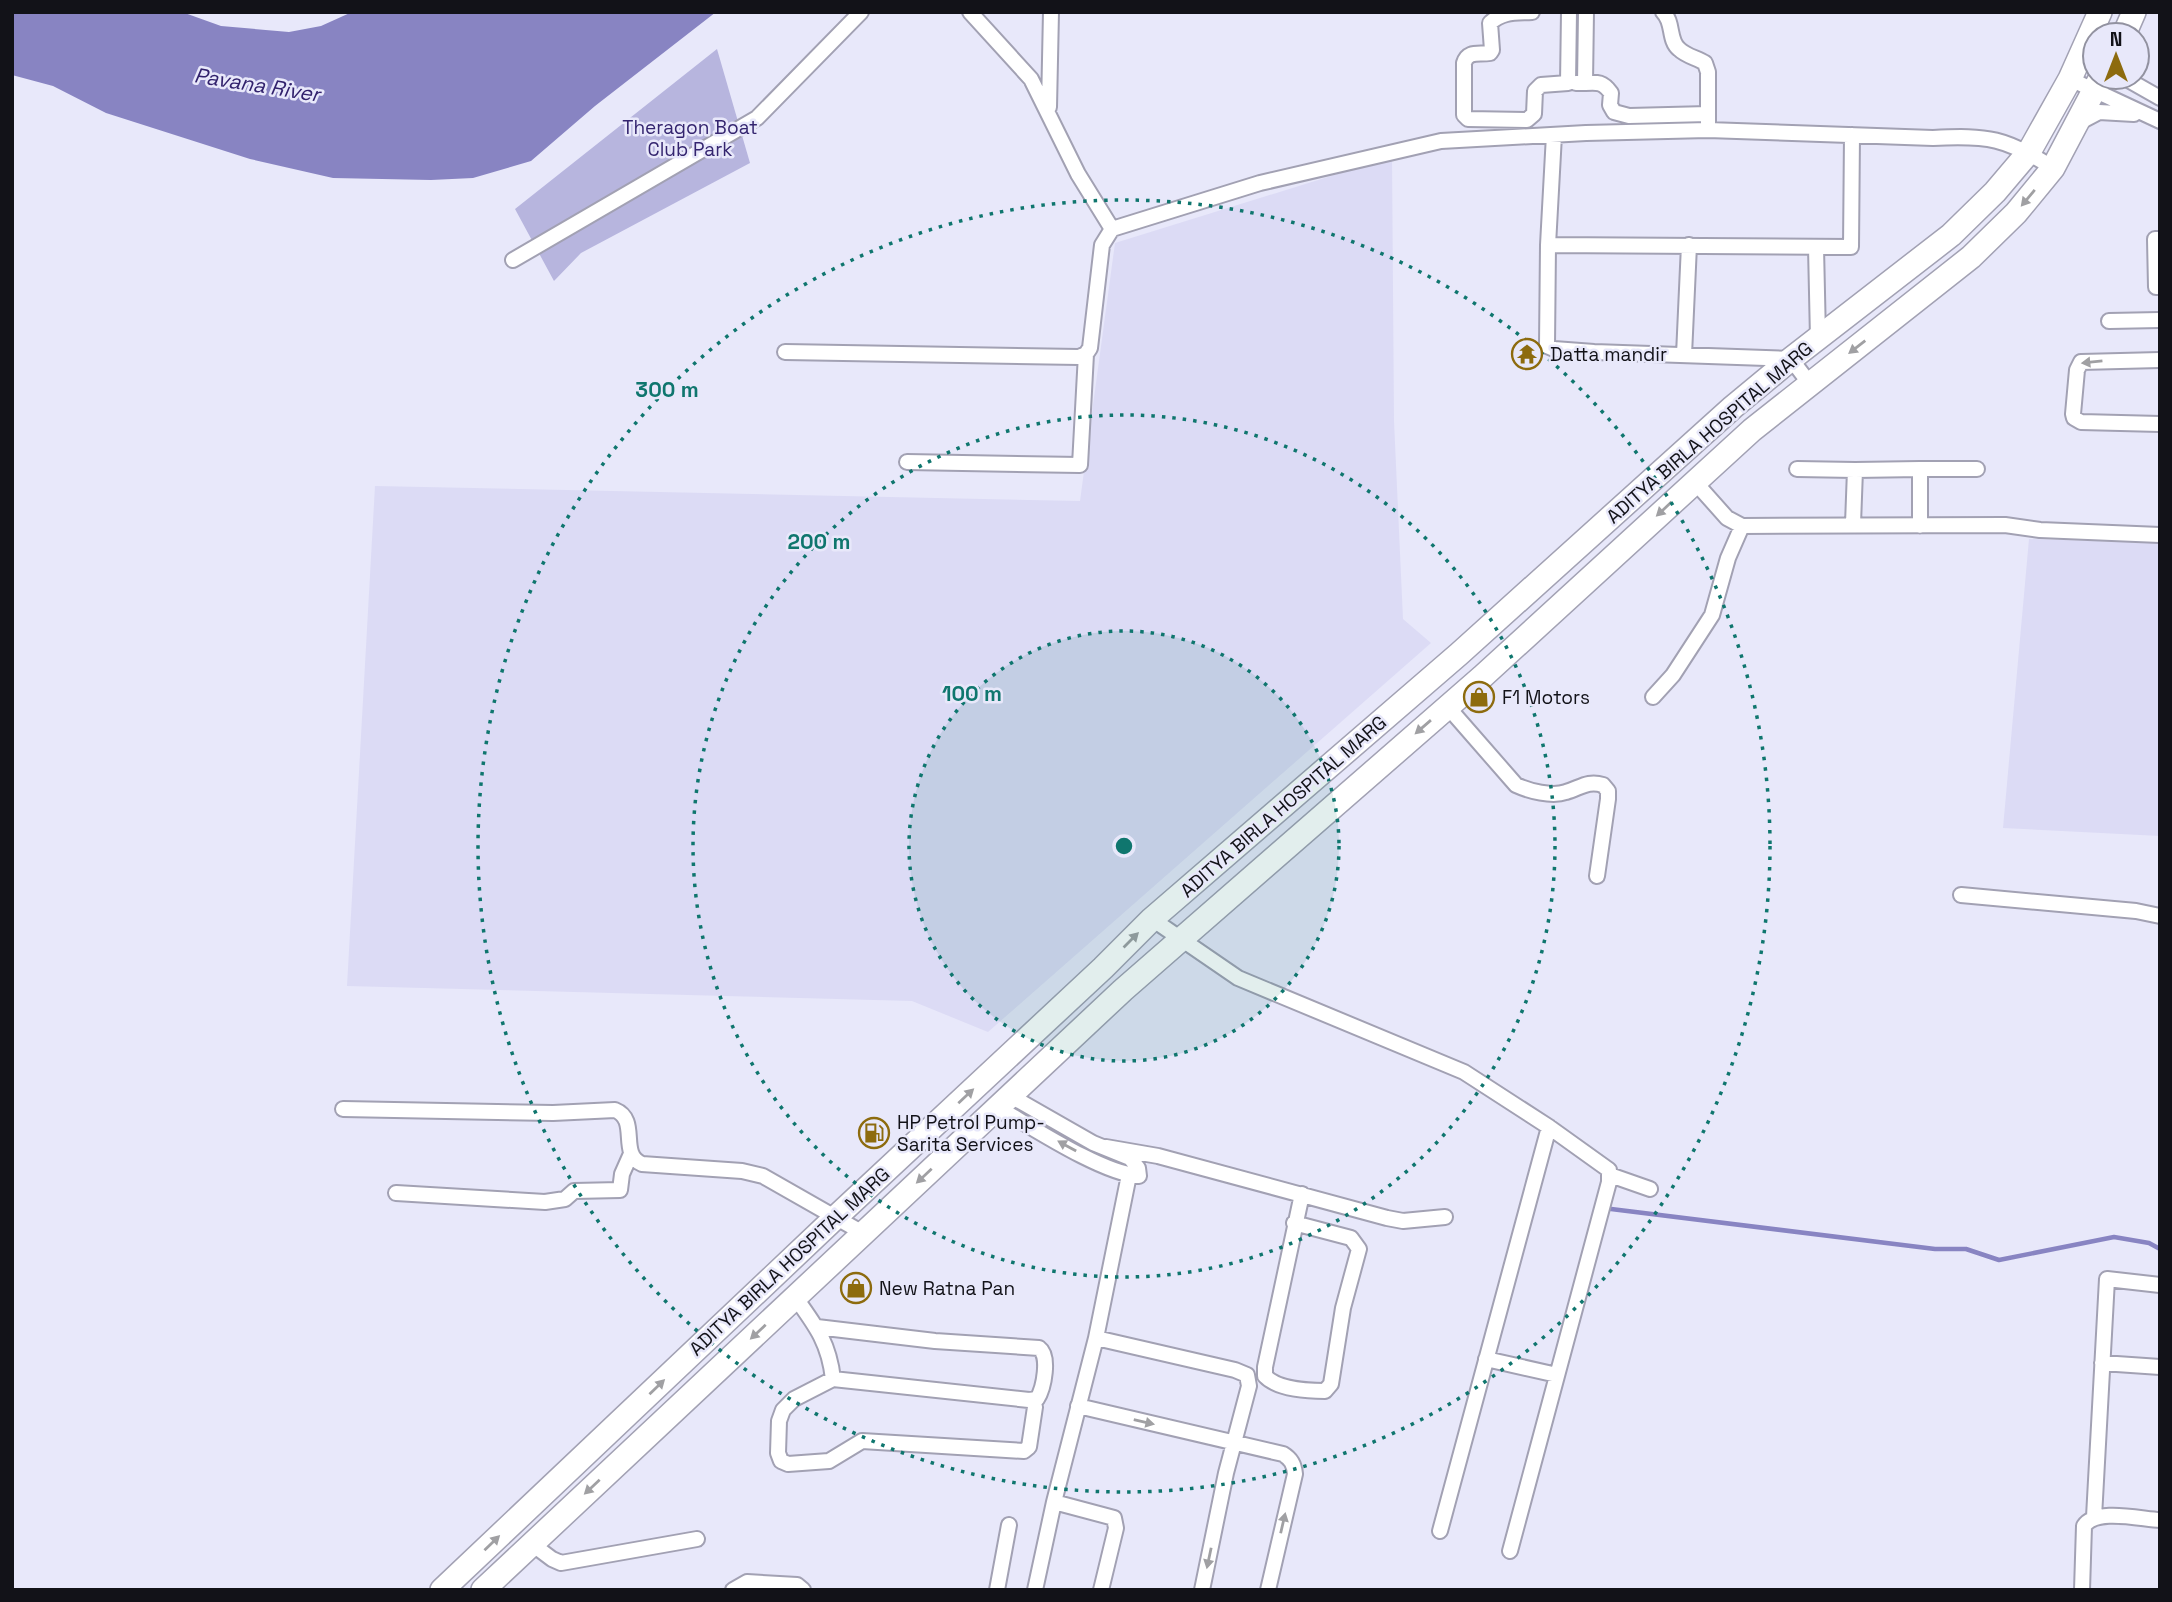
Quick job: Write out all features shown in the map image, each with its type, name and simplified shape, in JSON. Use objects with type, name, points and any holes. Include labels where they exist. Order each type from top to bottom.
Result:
[{"type":"main road","name":"ADITYA BIRLA HOSPITAL MARG","points":[[442,1590],[1093,978],[1152,919],[1460,654],[1674,459],[1791,359],[1951,235],[2029,152],[2070,79],[2081,66]]},
{"type":"main road","name":"ADITYA BIRLA HOSPITAL MARG","points":[[483,1590],[1003,1101],[1183,938],[1482,677],[1752,430],[1971,257],[2016,213],[2053,167],[2094,91]]},
{"type":"main road","points":[[1460,654],[1482,677]]},
{"type":"main road","points":[[1290,801],[1312,824]]},
{"type":"street","points":[[513,260],[757,118],[860,12]]},
{"type":"street","points":[[970,12],[1031,79],[1079,174],[1112,229]]},
{"type":"street","points":[[1048,111],[1051,12]]},
{"type":"street","points":[[1532,12],[1504,13],[1497,16],[1490,23],[1490,53],[1470,54],[1466,57],[1465,115],[1468,119],[1527,120],[1534,114],[1535,91],[1541,85],[1600,82],[1611,93],[1610,105],[1614,112],[1619,114],[1708,114]]},
{"type":"street","points":[[1568,83],[1569,12]]},
{"type":"street","points":[[1585,83],[1586,12]]},
{"type":"street","points":[[1663,12],[1667,15],[1678,49],[1705,63],[1708,72],[1708,130]]},
{"type":"street","points":[[2070,79],[2081,81]]},
{"type":"street","points":[[2109,91],[2155,119]]},
{"type":"street","points":[[2077,124],[2099,112],[2114,111],[2155,119]]},
{"type":"street","points":[[907,462],[1080,465],[1086,354],[1092,341],[1102,244],[1112,229],[1260,183],[1441,141],[1708,130],[1992,138],[2029,152],[2053,167]]},
{"type":"street","points":[[1554,135],[1548,244],[1547,346],[1594,352],[1791,359],[1810,384]]},
{"type":"street","points":[[1548,244],[1851,247],[1852,135]]},
{"type":"street","points":[[2160,239],[2155,239],[2156,287],[2160,287]]},
{"type":"street","points":[[1684,355],[1689,246]]},
{"type":"street","points":[[1816,247],[1818,338]]},
{"type":"street","points":[[2109,321],[2160,320]]},
{"type":"street","points":[[785,352],[1079,357],[1086,354]]},
{"type":"street","points":[[2160,360],[2081,362],[2077,370],[2073,414],[2074,418],[2081,422],[2160,424]]},
{"type":"street","points":[[1797,470],[1977,469]]},
{"type":"street","points":[[1853,524],[1855,470]]},
{"type":"street","points":[[1920,470],[1920,526]]},
{"type":"street","points":[[1694,481],[1727,518],[1742,526],[2005,525],[2039,530],[2160,535]]},
{"type":"street","points":[[1653,697],[1673,675],[1712,615],[1728,558],[1742,526]]},
{"type":"street","points":[[1447,706],[1516,785],[1555,794],[1588,783],[1603,785],[1608,791],[1608,799],[1597,876]]},
{"type":"street","points":[[1961,895],[2136,911],[2160,916]]},
{"type":"street","points":[[1152,919],[1238,978],[1464,1072],[1604,1165],[1610,1175],[1650,1189]]},
{"type":"street","points":[[1003,1101],[1106,1147],[1158,1156],[1403,1221],[1446,1217]]},
{"type":"street","points":[[1003,1101],[1098,1163],[1129,1175],[1139,1175],[1138,1168],[1130,1158],[1106,1147]]},
{"type":"street","points":[[343,1109],[553,1113],[615,1110],[624,1113],[627,1119],[631,1156],[622,1174],[621,1190],[574,1191],[565,1199],[545,1202],[396,1193]]},
{"type":"street","points":[[1440,1531],[1549,1127]]},
{"type":"street","points":[[1098,1163],[1106,1147]]},
{"type":"street","points":[[631,1156],[642,1164],[742,1171],[763,1176],[863,1233]]},
{"type":"street","points":[[1035,1590],[1054,1502],[1096,1338],[1129,1175]]},
{"type":"street","points":[[1510,1551],[1610,1175]]},
{"type":"street","points":[[1294,1223],[1351,1238],[1359,1250],[1343,1308],[1331,1384],[1325,1391],[1309,1391],[1270,1382],[1265,1376],[1294,1223],[1302,1194]]},
{"type":"street","points":[[2094,1517],[2107,1279],[2160,1285]]},
{"type":"street","points":[[795,1297],[817,1327],[830,1356],[833,1379]]},
{"type":"street","points":[[817,1327],[935,1341],[1039,1348],[1044,1351],[1046,1358],[1040,1394],[1037,1399],[833,1379],[794,1399],[783,1410],[779,1422],[778,1453],[781,1461],[788,1464],[829,1461],[862,1441],[1024,1451],[1029,1447],[1035,1407]]},
{"type":"street","points":[[1096,1338],[1247,1375],[1249,1386],[1233,1443],[1202,1590]]},
{"type":"street","points":[[1486,1359],[1557,1376]]},
{"type":"street","points":[[2102,1363],[2160,1367]]},
{"type":"street","points":[[1078,1406],[1283,1454],[1294,1466],[1295,1474],[1268,1590]]},
{"type":"street","points":[[1054,1502],[1114,1518],[1115,1528],[1101,1590]]},
{"type":"street","points":[[2082,1590],[2084,1526],[2094,1517],[2101,1515],[2160,1520]]},
{"type":"street","points":[[997,1590],[1009,1525]]},
{"type":"street","points":[[532,1544],[561,1563],[697,1539]]},
{"type":"street","points":[[463,1571],[483,1590]]},
{"type":"street","points":[[733,1590],[747,1582],[797,1585],[803,1590]]},
{"type":"shaded area","points":[[1392,157],[1394,421],[1403,619],[1431,643],[988,1032],[912,1001],[347,986],[375,486],[1080,501],[1115,243]]},
{"type":"shaded area","points":[[2029,539],[2160,543],[2160,836],[2003,828]]},
{"type":"green space","name":"Theragon Boat Club Park","points":[[717,49],[750,163],[581,253],[554,281],[515,209]]},
{"type":"water","name":"Pavana River","points":[[12,12],[182,12],[221,26],[289,32],[321,26],[352,12],[716,12],[595,106],[531,161],[473,178],[431,180],[333,178],[250,159],[106,113],[53,86],[12,75]]},
{"type":"waterway","points":[[1603,1208],[1935,1249],[1966,1249],[1999,1260],[2114,1237],[2149,1243],[2160,1249]]},
{"type":"place","name":"Datta mandir","points":[[1527,354]]},
{"type":"place","name":"F1 Motors","points":[[1479,697]]},
{"type":"place","name":"HP Petrol Pump- Sarita Services","points":[[874,1133]]},
{"type":"place","name":"New Ratna Pan","points":[[856,1288]]}]
